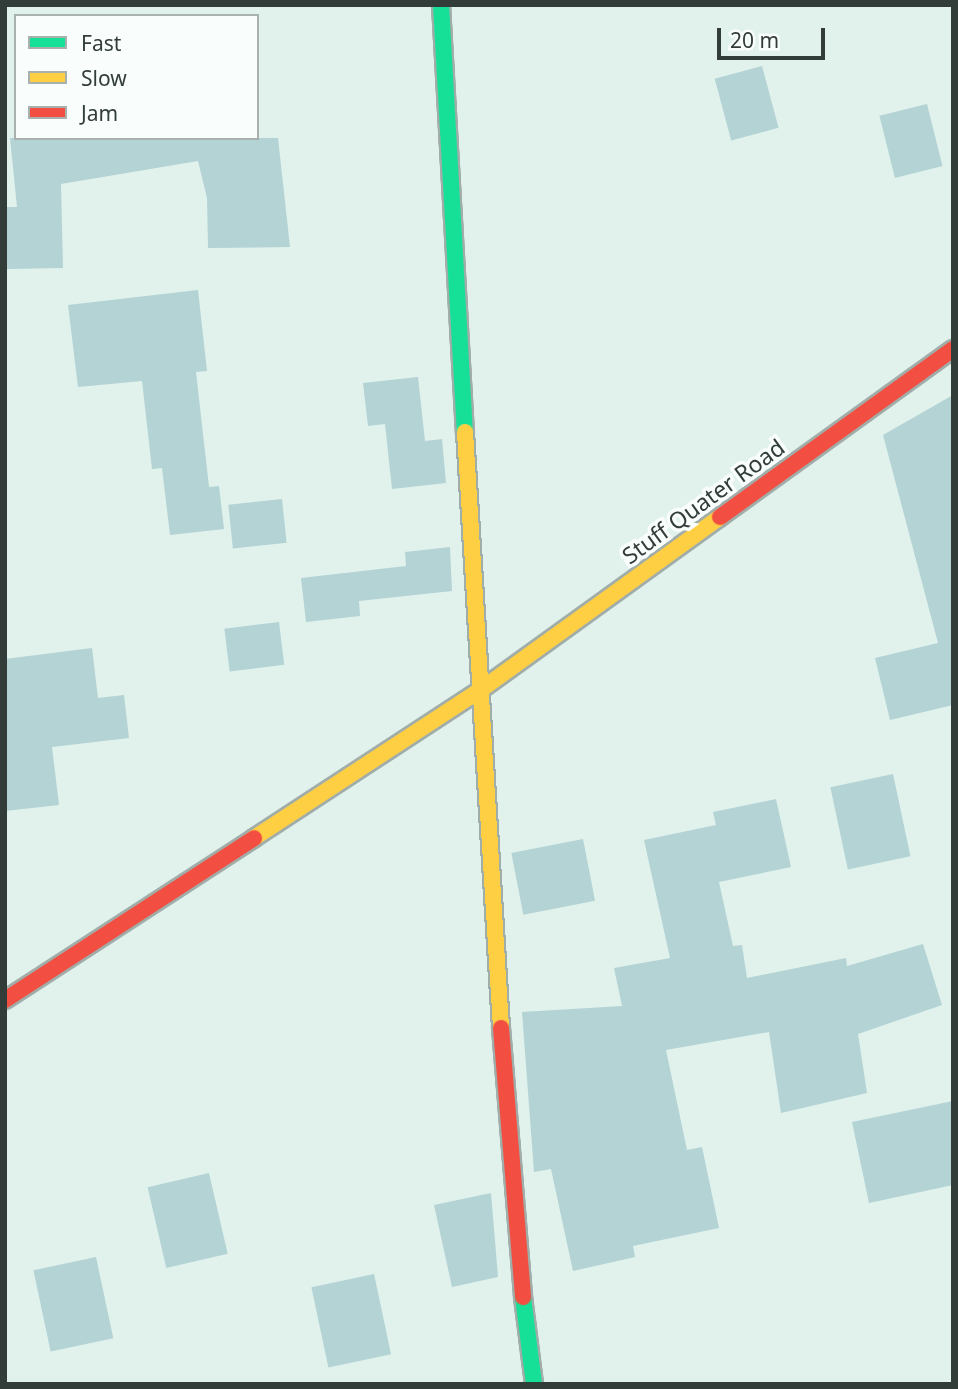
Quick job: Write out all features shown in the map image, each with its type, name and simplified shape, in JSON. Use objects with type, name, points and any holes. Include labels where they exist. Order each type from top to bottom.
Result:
[{"type":"street","points":[[441,5],[479,691],[518,1257],[534,1384]]},
{"type":"street","name":"Stuff Quater Road","points":[[5,1000],[479,691],[953,349]]},
{"type":"building","points":[[762,66],[779,128],[731,141],[715,79]]},
{"type":"building","points":[[927,104],[942,166],[895,178],[879,116]]},
{"type":"building","points":[[10,138],[278,138],[290,247],[208,248],[207,198],[198,161],[61,184],[63,268],[5,269],[5,207],[17,207]]},
{"type":"building","points":[[198,290],[207,371],[196,372],[209,487],[219,486],[224,529],[170,535],[162,468],[152,469],[142,381],[78,387],[68,305]]},
{"type":"building","points":[[418,377],[425,441],[442,439],[446,483],[392,489],[385,424],[368,426],[363,383]]},
{"type":"building","points":[[953,395],[953,705],[890,720],[875,658],[938,643],[883,435]]},
{"type":"building","points":[[282,499],[287,543],[233,548],[228,505]]},
{"type":"building","points":[[450,547],[452,591],[359,601],[360,616],[306,622],[301,578],[406,566],[405,552]]},
{"type":"building","points":[[279,622],[284,665],[230,671],[224,629]]},
{"type":"building","points":[[92,648],[98,698],[124,695],[129,738],[52,747],[59,805],[5,811],[5,659]]},
{"type":"building","points":[[893,774],[910,856],[848,869],[830,787]]},
{"type":"building","points":[[776,799],[791,867],[719,882],[733,946],[742,945],[747,978],[846,958],[847,966],[923,944],[942,1005],[858,1034],[867,1093],[781,1113],[769,1032],[666,1050],[687,1150],[702,1147],[719,1228],[633,1246],[635,1257],[573,1271],[551,1169],[534,1172],[522,1012],[622,1006],[614,968],[670,958],[644,840],[716,825],[713,812]]},
{"type":"building","points":[[583,839],[595,901],[523,915],[511,853]]},
{"type":"building","points":[[953,1101],[953,1185],[869,1203],[852,1122]]},
{"type":"building","points":[[209,1173],[228,1254],[166,1268],[148,1187]]},
{"type":"building","points":[[491,1193],[498,1277],[452,1287],[434,1205]]},
{"type":"building","points":[[96,1257],[113,1338],[51,1351],[33,1270]]},
{"type":"building","points":[[374,1274],[391,1354],[328,1368],[311,1287]]},
{"type":"traffic: fast","points":[[441,5],[465,432]]},
{"type":"traffic: fast","points":[[523,1297],[534,1384]]},
{"type":"traffic: slow","points":[[465,432],[501,1028]]},
{"type":"traffic: slow","points":[[254,838],[479,691],[720,517]]},
{"type":"traffic: jam","points":[[720,517],[953,349]]},
{"type":"traffic: jam","points":[[5,1000],[254,838]]},
{"type":"traffic: jam","points":[[501,1028],[523,1297]]}]
